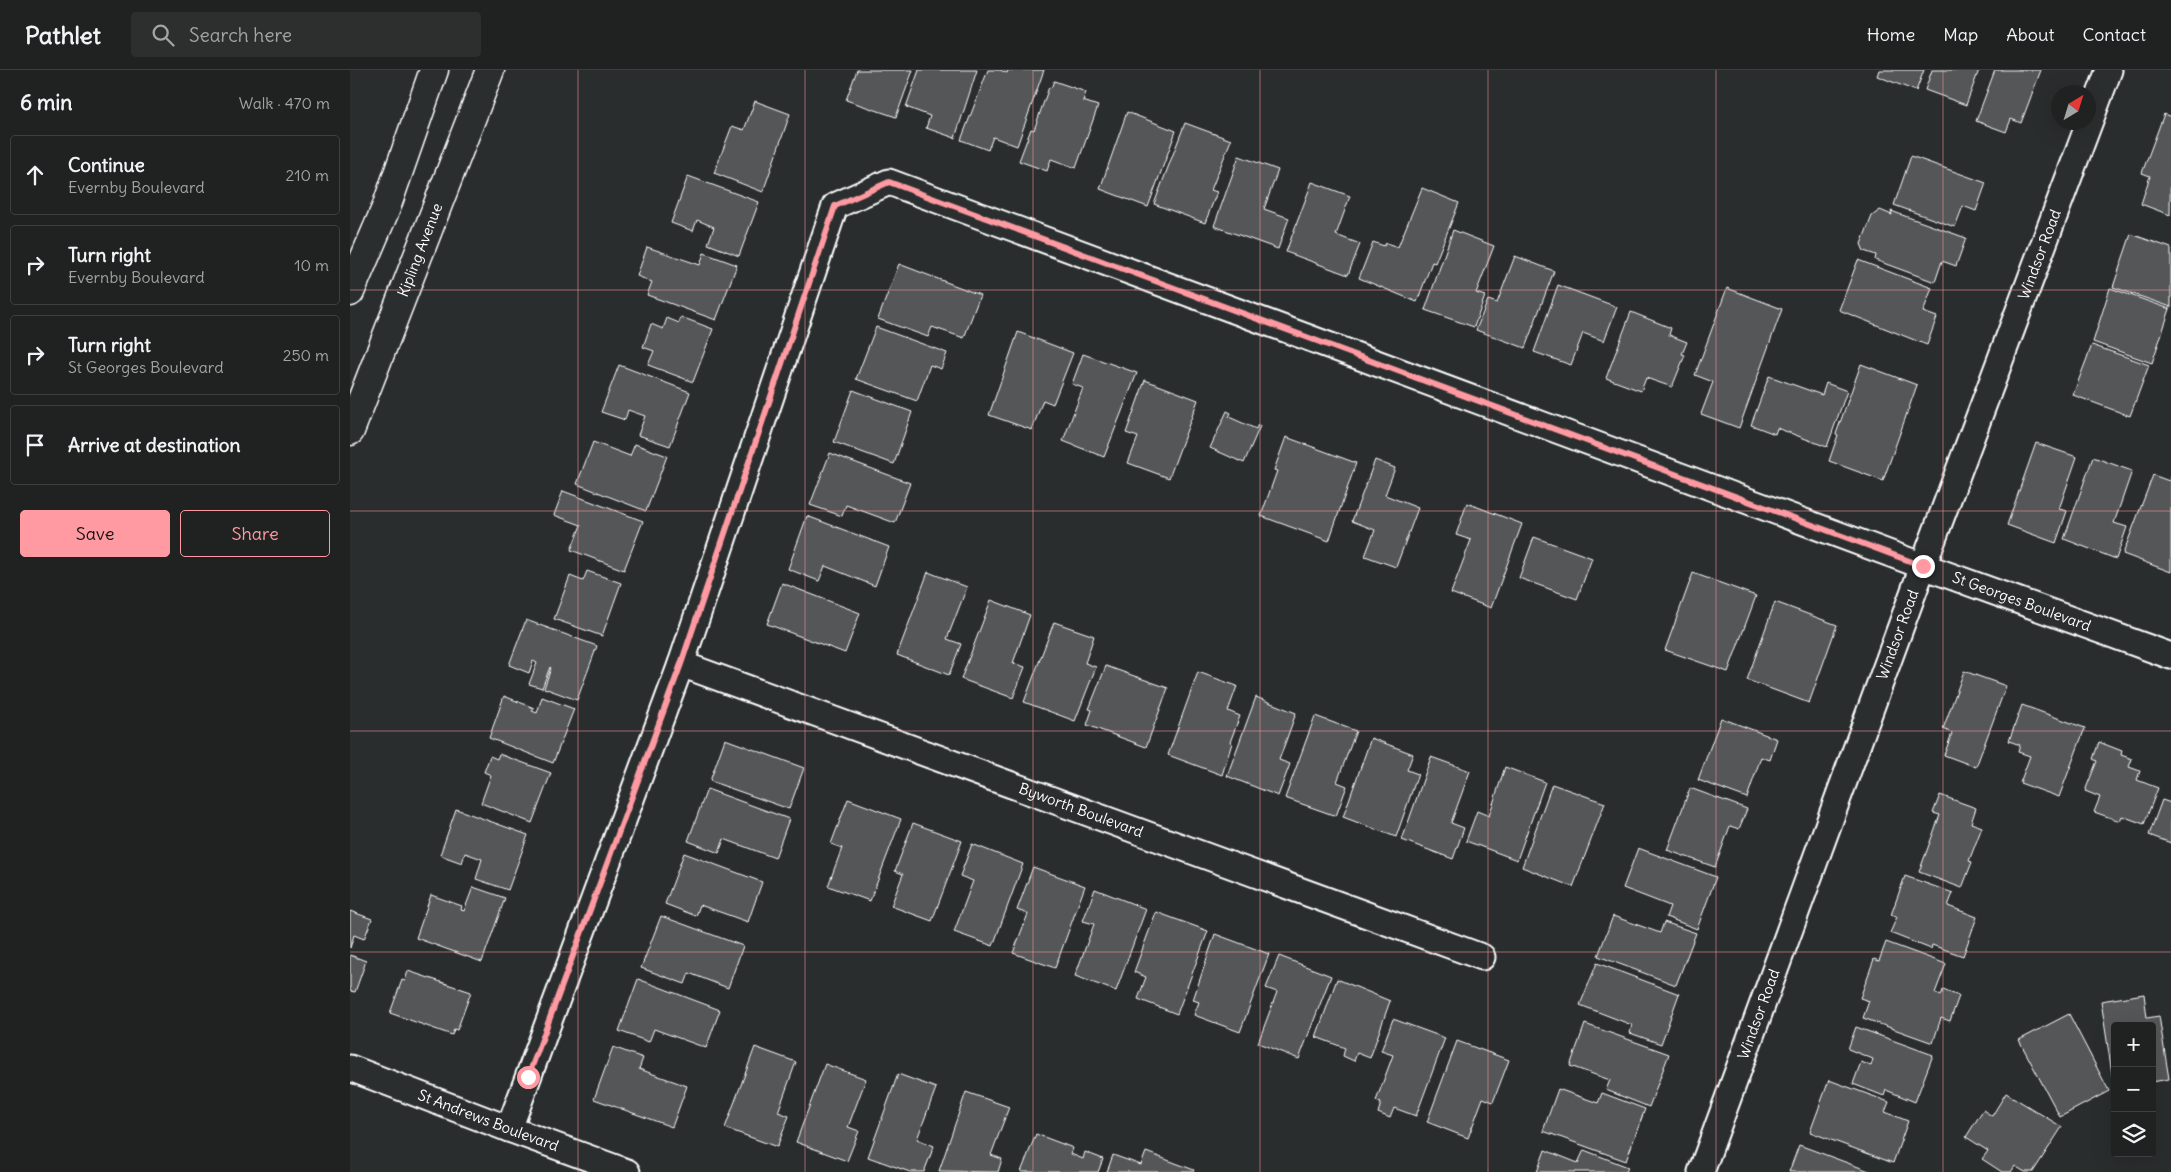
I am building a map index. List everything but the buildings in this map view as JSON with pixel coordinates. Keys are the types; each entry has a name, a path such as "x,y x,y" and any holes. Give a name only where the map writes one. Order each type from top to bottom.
{"main road":[{"path":"350,292 386,208 434,70"},
{"name":"Kipling Avenue","path":"350,431 451,175 490,70"}],"street":[{"name":"Windsor Road","path":"1701,1172 1923,566 2109,70"},
{"name":"St Georges Boulevard","path":"681,664 835,206 889,182 1923,566 2171,656"},
{"name":"Byworth Boulevard","path":"681,664 1482,957"},
{"path":"509,1129 681,664"},
{"name":"St Andrews Boulevard","path":"350,1068 627,1172"}],"route":[{"path":"528,1077 681,664 835,206 889,182 1923,566"}]}
